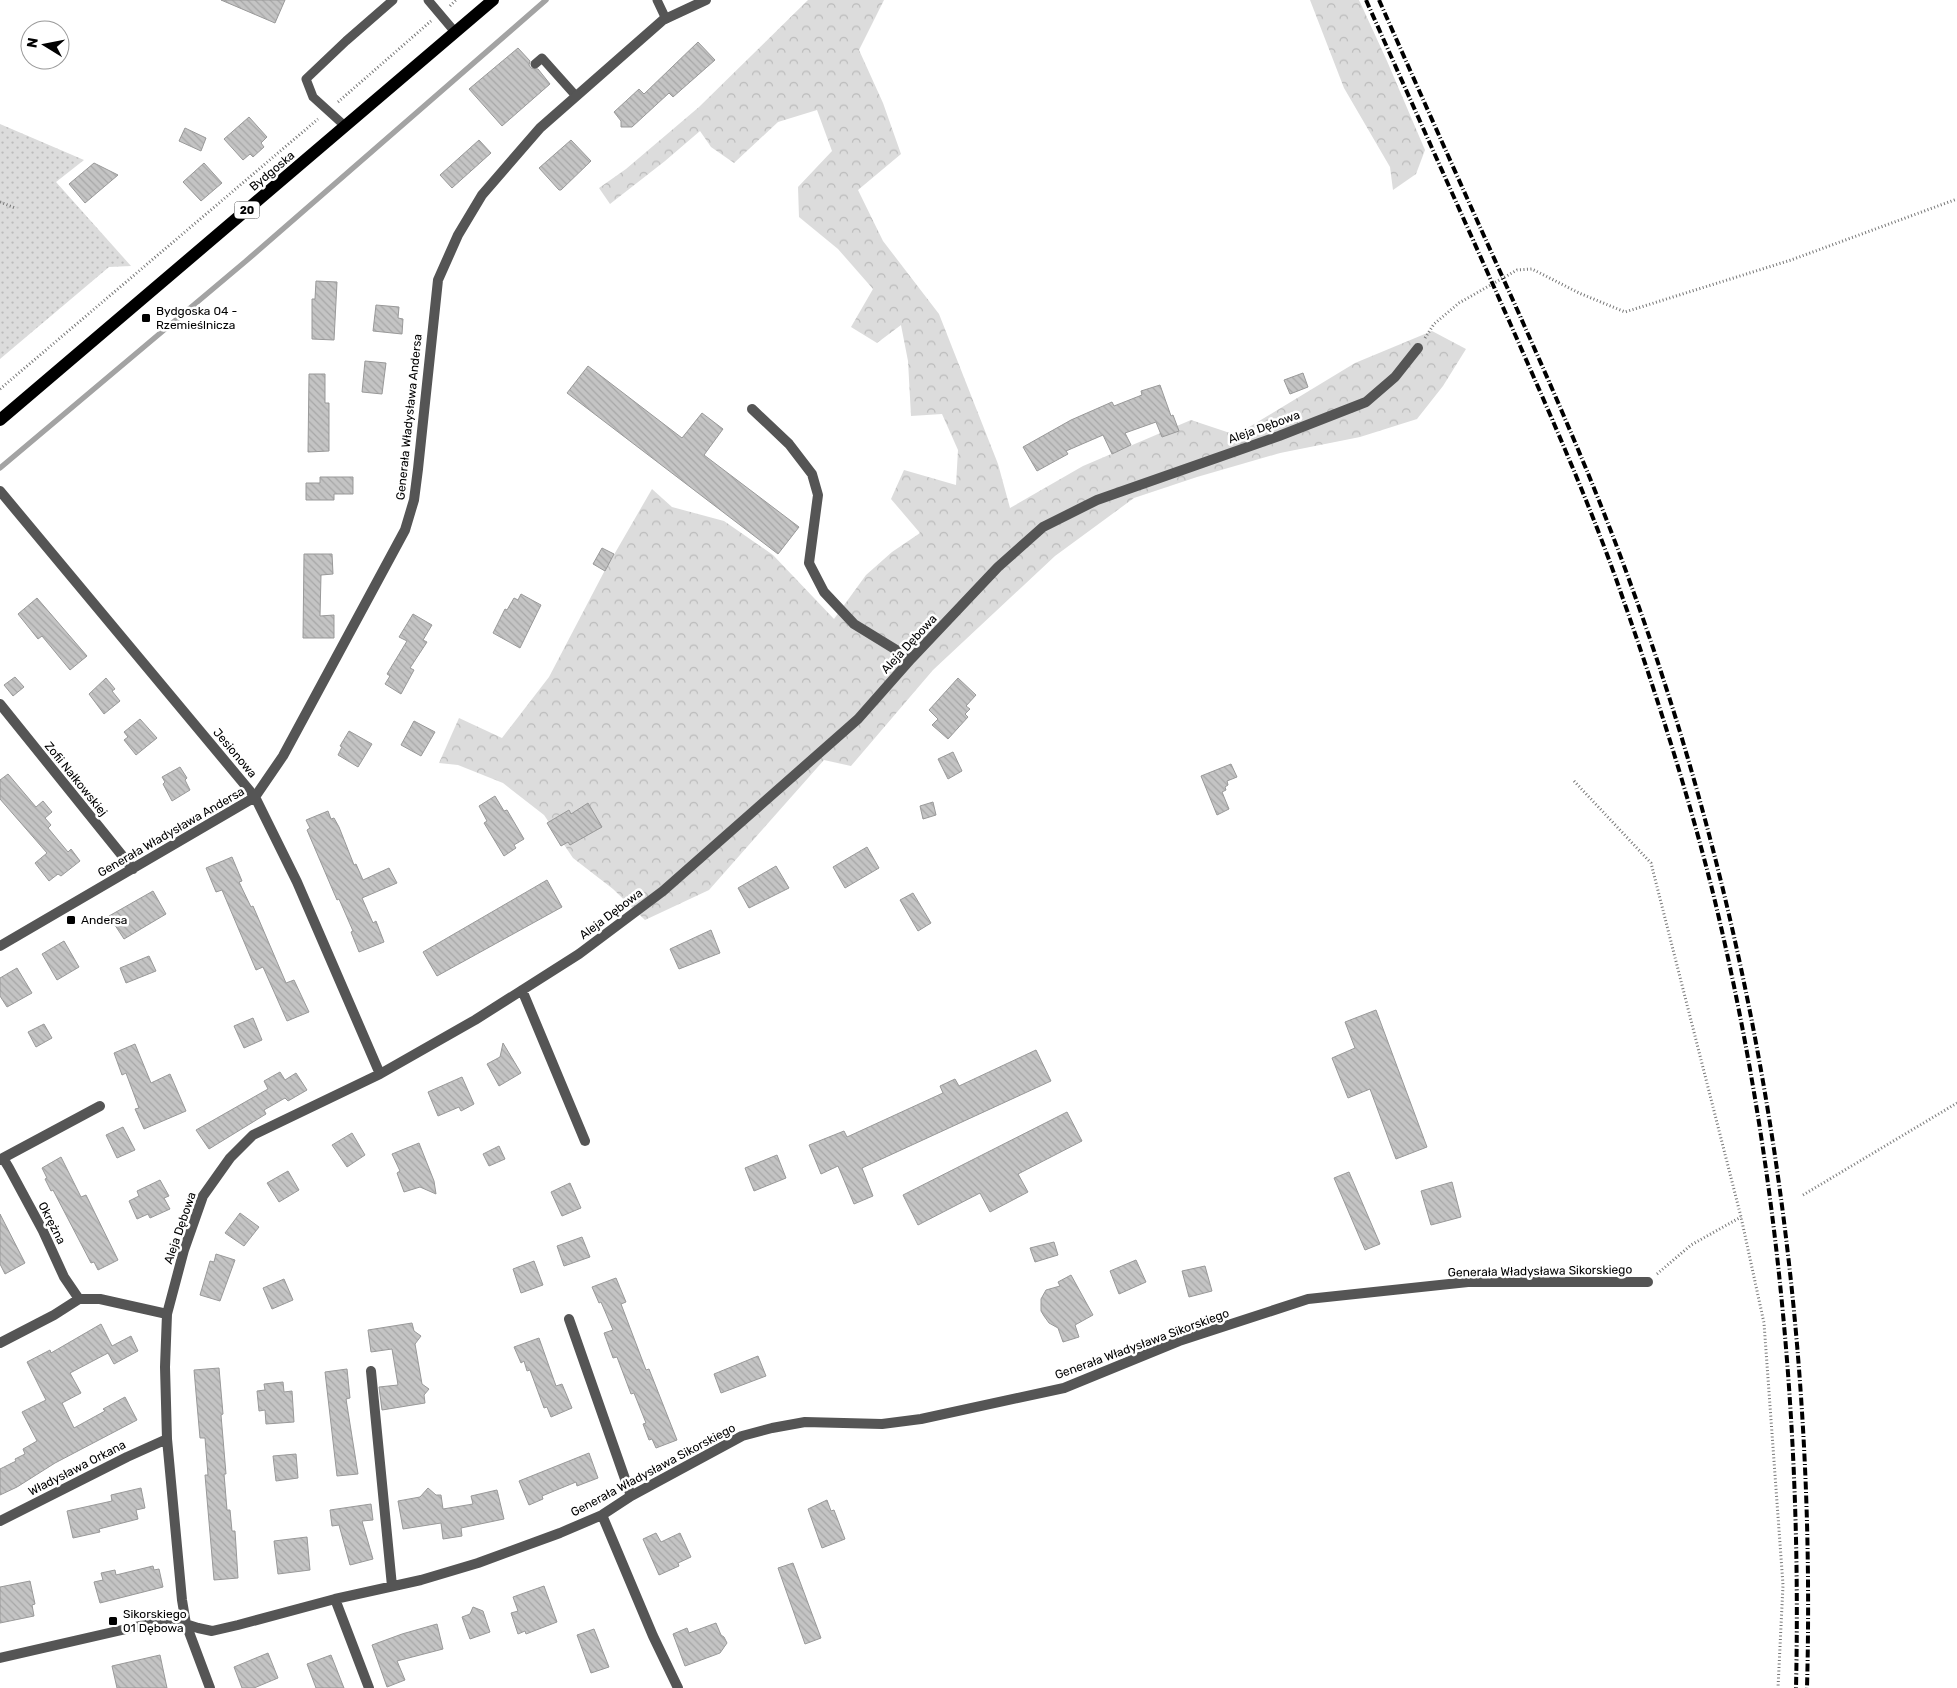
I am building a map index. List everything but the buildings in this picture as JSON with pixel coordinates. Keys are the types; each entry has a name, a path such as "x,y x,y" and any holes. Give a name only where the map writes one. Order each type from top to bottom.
{"main road":[{"name":"Bydgoska","path":"0,420 493,0"}],"street":[{"name":"Generała Władysława Andersa","path":"0,946 255,797 283,756 405,530 414,500 438,280 458,235 482,195 540,128 666,19 706,0"},
{"name":"Aleja Dębowa","path":"210,1688 186,1624 182,1600 167,1439 165,1367 167,1314 184,1250 203,1196 230,1158 253,1135 380,1074 475,1020 579,954 663,891 858,719 911,659 998,567 1043,527 1097,500 1280,436 1366,402 1395,377 1418,348"},
{"path":"752,409 789,444 812,474 818,495 809,563 824,592 854,624 911,659"},
{"name":"Jesionowa","path":"0,491 255,797 297,882 380,1074"},
{"name":"Zofii Nałkowskiej","path":"0,704 133,869"},
{"path":"522,990 585,1141"},
{"name":"Okrężna","path":"79,1299 64,1276 43,1231 2,1159 100,1106"},
{"name":"Generała Władysława Sikorskiego","path":"0,1658 170,1619 212,1631 238,1626 336,1599 421,1580 478,1563 560,1534 602,1515 632,1496 742,1436 805,1422 882,1424 921,1419 1064,1388 1179,1341 1308,1299 1468,1282 1648,1282"},
{"path":"0,1343 54,1315 79,1299 100,1299 167,1314"},
{"path":"569,1318 632,1496"},
{"path":"371,1371 392,1586"},
{"name":"Władysława Orkana","path":"0,1521 167,1439"},
{"path":"602,1515 653,1636 678,1688"},
{"path":"336,1599 369,1688"}],"lane":[{"path":"345,126 313,97 306,79 393,0"},
{"path":"428,0 455,32"},
{"path":"657,0 666,19"},
{"path":"535,64 542,58 576,96"}],"path":[{"path":"0,389 456,0"},
{"path":"1418,348 1434,324 1459,303 1517,270 1532,269 1579,293 1625,312 1791,260 1957,199"},
{"path":"0,202 15,208"},
{"path":"1574,780 1651,863 1741,1216 1764,1323 1783,1585 1778,1688"},
{"path":"1803,1195 1957,1102"},
{"path":"1648,1282 1691,1245 1741,1216"}],"green space":[{"path":"808,0 884,0 859,50 883,103 901,154 858,190 883,241 939,314 998,464 1010,508 1083,466 1191,420 1236,435 1355,363 1432,331 1466,349 1443,386 1417,419 1360,437 1280,453 1197,477 1134,498 1055,556 933,670 851,766 824,760 709,890 645,920 613,889 573,858 544,815 503,783 458,765 439,763 459,718 502,738 549,677 604,572 652,489 672,507 724,521 773,555 834,619 866,575 892,552 920,533 891,499 904,470 956,485 958,450 942,414 911,416 908,361 901,325 877,343 851,327 873,289 838,249 799,217 798,187 832,151 817,110 778,122 734,163 711,147 700,131 610,204 599,188 626,169 699,107"},
{"path":"1310,0 1359,0 1387,61 1425,150 1416,174 1393,190 1390,167 1344,88"},
{"path":"0,124 84,160 56,182 131,266 109,267 0,359"}],"waterway":[{"path":"0,468 246,261 546,0"}],"railway":[{"path":"1366,0 1539,390 1596,525 1658,703 1712,889 1734,987 1753,1086 1780,1286 1789,1386 1794,1487 1797,1587 1796,1688"},
{"path":"1379,0 1546,376 1604,514 1631,585 1676,718 1714,853 1746,990 1771,1128 1789,1267 1802,1407 1808,1548 1807,1688"}],"place":[{"name":"Bydgoska 04 - Rzemieślnicza","path":"146,318"},
{"name":"Andersa","path":"71,920"},
{"name":"Sikorskiego 01 Dębowa","path":"113,1621"}]}
